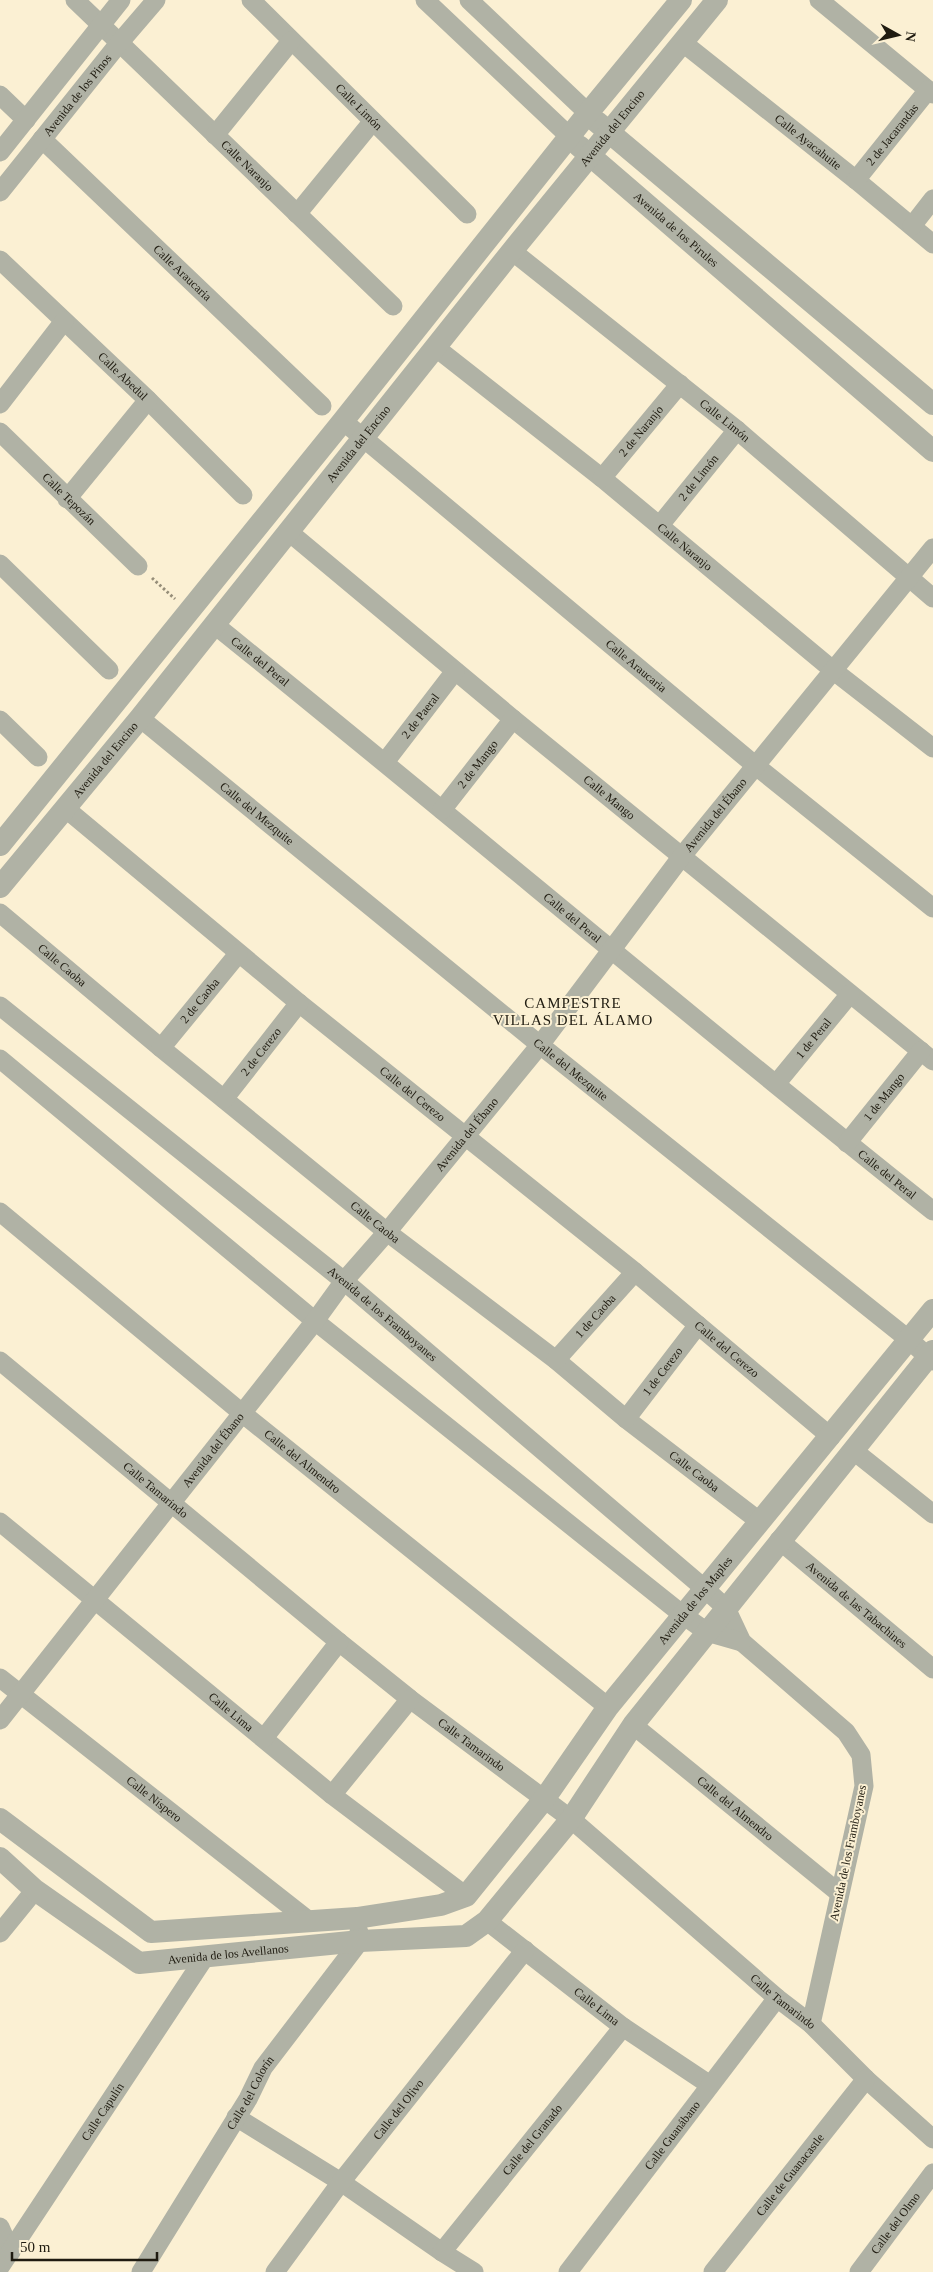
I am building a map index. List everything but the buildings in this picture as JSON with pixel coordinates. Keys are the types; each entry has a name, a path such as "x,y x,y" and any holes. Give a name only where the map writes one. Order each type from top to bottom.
{"street":[{"name":"Calle Naranjo","path":"75,0 393,306"},
{"name":"Avenida de los Pinos","path":"0,152 121,0"},
{"name":"Avenida de los Pinos","path":"0,192 156,0"},
{"name":"Calle Limón","path":"251,0 467,214"},
{"name":"Avenida de los Pirules","path":"425,0 589,156 933,451"},
{"path":"469,0 608,132 933,404"},
{"path":"0,844 343,421 569,136 681,0"},
{"name":"Avenida del Encino","path":"0,887 140,718 512,251 717,0"},
{"path":"819,0 931,92"},
{"path":"215,135 291,41"},
{"name":"Calle Ayacahuite","path":"682,42 856,180 933,244"},
{"name":"2 de Jacarandas","path":"856,180 931,92"},
{"path":"0,95 26,120"},
{"path":"297,214 373,121"},
{"name":"Calle Araucaria","path":"42,139 322,406"},
{"path":"912,226 933,199"},
{"name":"Calle Limón","path":"512,251 736,430 933,598"},
{"name":"Calle Abedul","path":"0,260 148,400 243,495"},
{"path":"0,404 64,321"},
{"name":"Calle Naranjo","path":"435,347 602,478 834,671 933,748"},
{"name":"2 de Naranjo","path":"602,478 680,384"},
{"path":"68,499 148,400"},
{"name":"Calle Araucaria","path":"343,421 756,766 933,908"},
{"name":"2 de Limón","path":"660,525 736,430"},
{"name":"Calle Tepozán","path":"0,432 138,566"},
{"name":"Calle Mango","path":"288,532 513,719 927,1056"},
{"name":"Avenida del Ébano","path":"0,1720 315,1321 344,1281 387,1232 540,1045 682,856 933,548"},
{"path":"0,564 109,670"},
{"name":"Calle del Peral","path":"215,625 385,762 610,950 933,1211"},
{"name":"2 de Paeral","path":"385,762 455,671"},
{"name":"Calle del Mezquite","path":"140,718 540,1045 931,1356"},
{"name":"2 de Mango","path":"442,810 513,719"},
{"path":"0,720 38,757"},
{"name":"Calle del Cerezo","path":"65,808 299,1004 635,1272 831,1437"},
{"name":"Calle Caoba","path":"0,913 161,1048 387,1232 556,1360 626,1418 759,1521"},
{"name":"2 de Caoba","path":"161,1048 238,954"},
{"name":"1 de Peral","path":"776,1084 850,994"},
{"name":"2 de Cerezo","path":"224,1099 299,1004"},
{"name":"Avenida de los Framboyanes","path":"0,1006 344,1281 705,1589 726,1608 742,1642 846,1732 861,1755 864,1786 811,2024"},
{"name":"1 de Mango","path":"847,1143 927,1056"},
{"name":"Avenida de los Framboyanes","path":"0,1059 315,1321 683,1615 707,1632 742,1642"},
{"name":"Calle del Almendro","path":"0,1212 242,1413 608,1708"},
{"name":"1 de Caoba","path":"556,1360 635,1272"},
{"name":"Avenida de los Maples","path":"466,1896 545,1798 608,1708 933,1310"},
{"name":"1 de Cerezo","path":"626,1418 698,1325"},
{"path":"487,1921 571,1819 633,1725 779,1540 931,1356"},
{"name":"Calle Tamarindo","path":"2,1365 410,1699 571,1819 776,1998 811,2024 866,2079 933,2139"},
{"path":"854,1451 933,1514"},
{"name":"Calle Lima","path":"0,1522 332,1795 466,1896"},
{"name":"Avenida de las Tabachines","path":"779,1540 933,1669"},
{"path":"264,1738 339,1642"},
{"name":"Calle Níspero","path":"0,1678 308,1920"},
{"path":"332,1795 410,1699"},
{"name":"Calle del Almendro","path":"633,1725 840,1893"},
{"name":"Avenida de los Avellanos","path":"0,1819 151,1932 358,1918 441,1905 466,1896"},
{"name":"Avenida de los Avellanos","path":"0,1858 35,1890 139,1963 360,1941 466,1936 487,1921"},
{"path":"0,1933 35,1890"},
{"path":"358,1918 360,1941"},
{"name":"Calle Lima","path":"487,1921 623,2027 710,2084"},
{"name":"Calle del Colorín","path":"141,2272 248,2099 263,2068 360,1941"},
{"name":"Calle del Olivo","path":"276,2272 341,2182 525,1950"},
{"name":"Calle Capulín","path":"6,2260 205,1957"},
{"name":"Calle Guanábano","path":"568,2272 776,1998"},
{"name":"Calle del Granado","path":"442,2252 623,2027"},
{"name":"Calle de Guanacastle","path":"713,2272 866,2079"},
{"path":"236,2118 341,2182 474,2272"},
{"name":"Calle del Olmo","path":"859,2272 933,2173"},
{"path":"0,2227 6,2260"}],"path":[{"path":"138,566 189,611"}],"district":[{"name":"CAMPESTRE VILLAS DEL ÁLAMO","path":"573,1012"}]}
